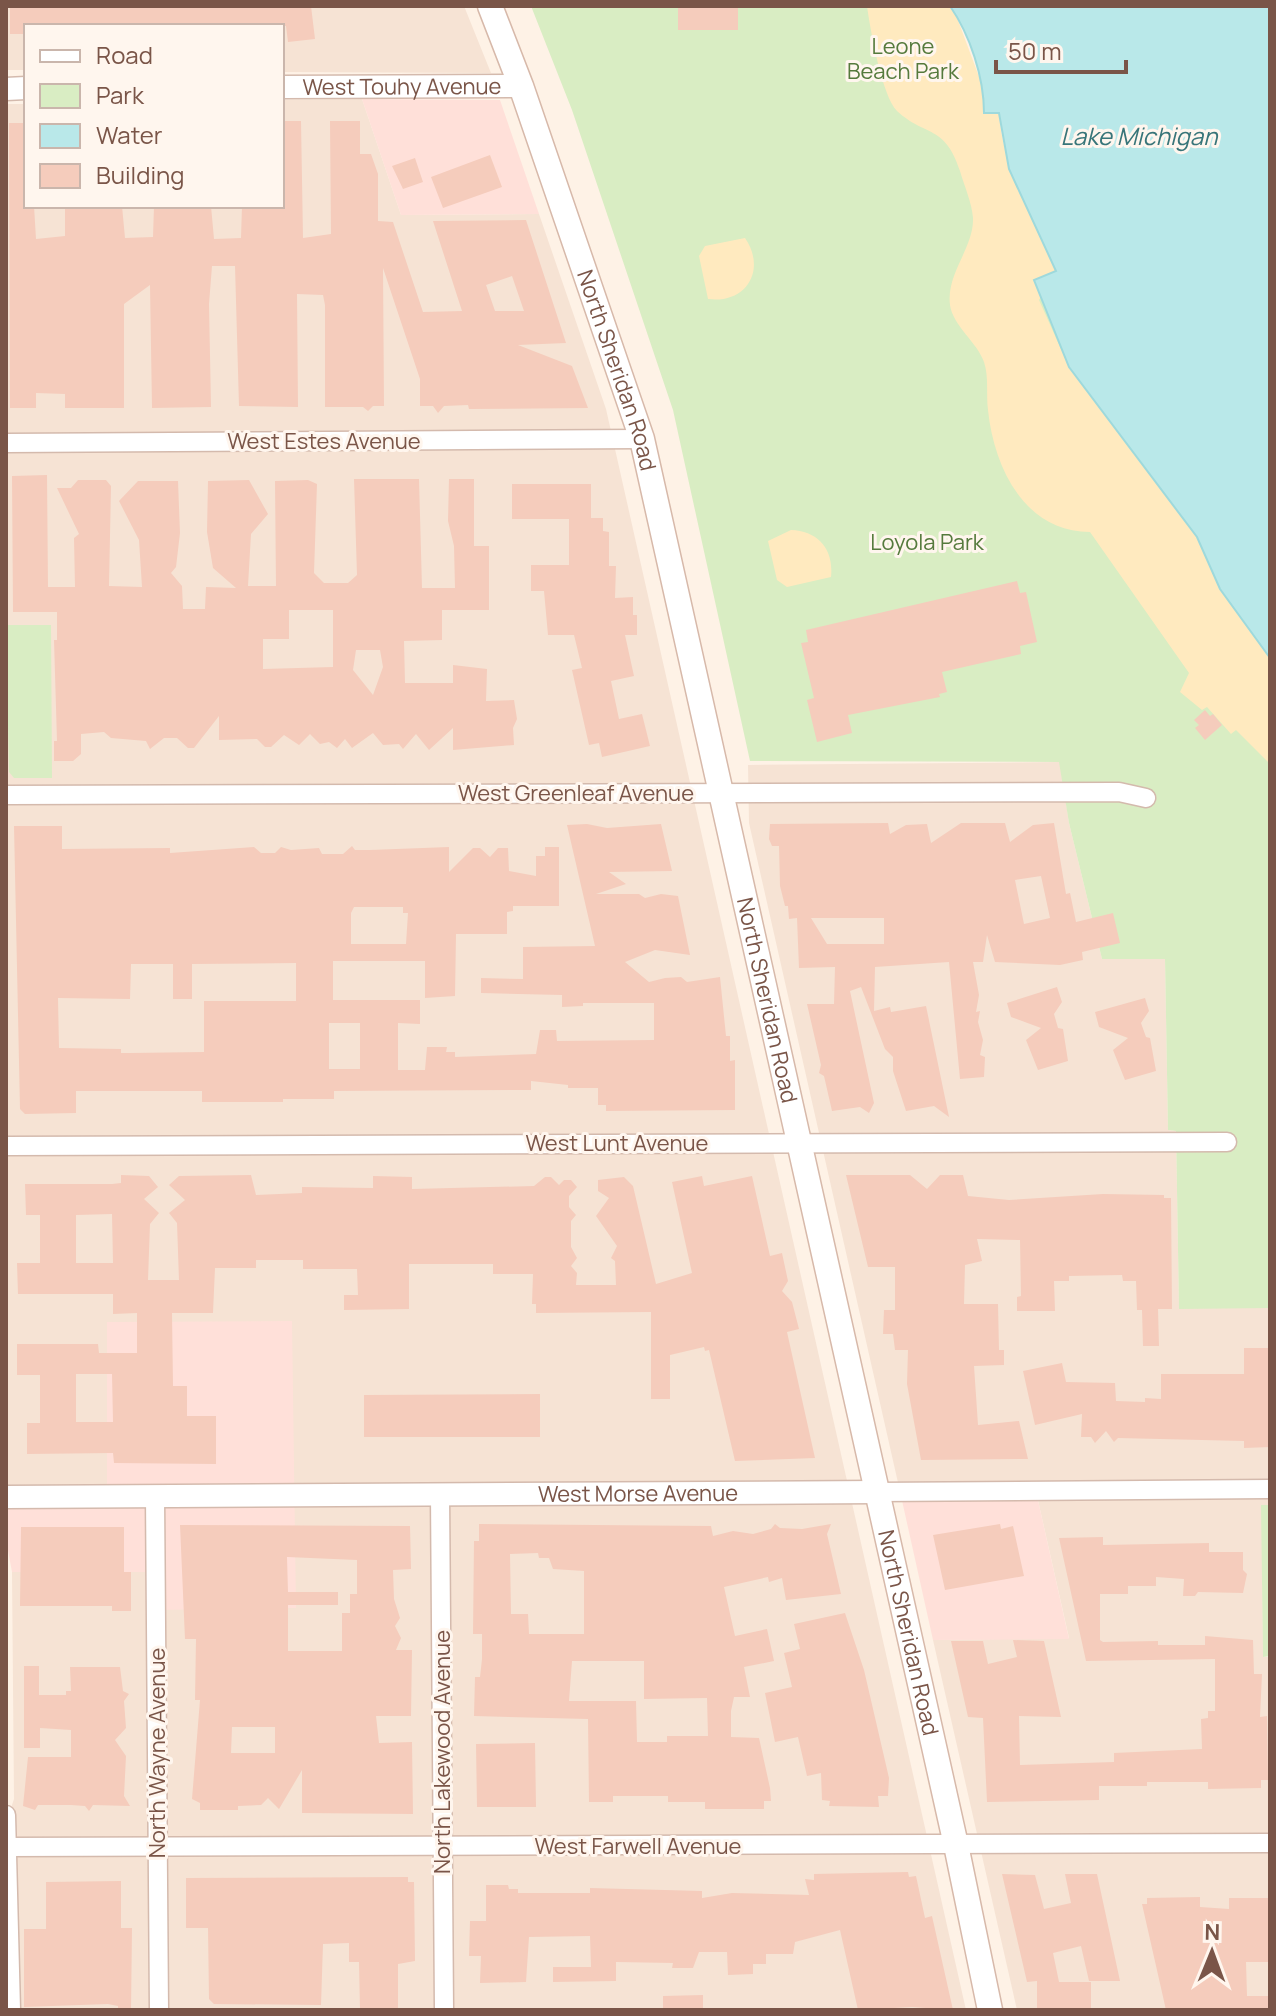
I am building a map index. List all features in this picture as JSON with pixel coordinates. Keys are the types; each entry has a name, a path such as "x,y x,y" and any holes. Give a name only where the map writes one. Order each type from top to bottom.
{"main road":[{"name":"North Sheridan Road","path":"490,6 521,86 642,439 718,792 956,1845 990,2010"}],"street":[{"name":"West Touhy Avenue","path":"284,87 521,86"},
{"name":"West Estes Avenue","path":"6,443 642,439"},
{"name":"West Greenleaf Avenue","path":"6,795 1119,792 1146,798"},
{"name":"West Lunt Avenue","path":"6,1146 1227,1142"},
{"name":"West Morse Avenue","path":"6,1497 1270,1489"},
{"name":"North Lakewood Avenue","path":"440,1494 444,2010"},
{"name":"North Wayne Avenue","path":"155,1496 159,2010"},
{"path":"6,1815 11,2010"},
{"name":"West Farwell Avenue","path":"6,1846 1270,1843"}],"shaded area":[{"path":"6,6 464,6 491,73 284,72 284,24 24,24 24,70 6,70"},
{"path":"362,99 401,215 539,214 606,409 966,2010 18,2010 11,1808 14,1799 12,1572 153,1572 295,1608 107,1496 8,1495 6,104 24,104 24,208 284,208 284,100"},
{"path":"362,99 500,100 539,214 401,215"},
{"path":"1060,762 1069,823 1102,959 1165,958 1168,1130 1176,1131 1179,1308 1270,1308 1270,1505 1262,1505 1263,1657 1270,1657 1270,2010 1017,2010 933,1640 1069,1638 1037,1496 901,1496 749,823 748,765"},
{"path":"292,1321 296,1608 154,1610 153,1572 12,1572 7,1545 8,1495 107,1496 107,1322"},
{"path":"901,1496 1037,1496 1069,1639 933,1640"}],"green space":[{"name":"Loyola Park","path":"531,6 949,6 1102,408 1148,469 1270,658 1270,1308 1179,1309 1176,1131 1168,1130 1165,959 1102,959 1069,823 1059,762 750,761 673,410 572,110"},
{"path":"6,625 51,625 52,778 14,778 9,772"},
{"path":"1261,1505 1270,1505 1270,1656 1263,1657"}],"sand":[{"path":"867,6 949,6 956,15 981,82 984,112 999,113 1006,155 1013,175 1056,271 1039,300 1069,367 1197,537 1220,589 1270,658 1270,764 1236,730 1231,734 1207,707 1202,710 1180,692 1189,673 1090,532 1067,529 1047,521 1017,493 1006,474 991,432 984,362 956,320 950,305 952,282 972,229 970,200 948,145 907,119 892,103 878,61"},
{"path":"745,238 754,262 749,282 733,296 708,299 699,256 705,246"},
{"path":"791,530 809,534 822,543 830,558 831,577 787,587 777,580 768,541"}],"water":[{"name":"Lake Michigan","path":"950,6 1270,6 1270,658 1220,589 1197,537 1069,367 1034,280 1056,271 1009,169 999,113 984,113 982,85 974,57 964,30"}],"building":[{"path":"10,6 311,6 315,39 288,42 284,24 24,24 24,34 10,34"},
{"path":"678,6 738,6 738,30 678,30"},
{"path":"284,121 301,121 303,238 331,234 330,121 360,121 360,154 371,154 378,174 378,221 393,222 423,312 462,311 433,221 526,220 566,343 518,345 572,366 588,408 469,409 468,405 444,406 438,413 433,406 420,406 420,379 383,268 384,406 373,406 368,411 363,407 325,407 323,295 297,294 298,407 239,406 235,266 212,266 209,304 211,407 152,408 150,285 124,304 124,408 65,408 65,394 36,393 36,408 10,408 9,123 24,123 24,208 34,208 36,239 65,236 65,208 122,208 125,238 153,237 154,208 211,208 214,239 241,238 242,208 284,208","holes":["512,276 524,311 495,311 486,285"]},
{"path":"490,155 502,187 443,208 431,177"},
{"path":"415,158 423,182 403,189 392,166"},
{"path":"47,475 48,587 75,587 74,538 79,534 57,488 71,488 78,480 106,480 111,486 109,586 142,587 139,540 119,501 138,481 178,481 180,533 176,567 171,573 182,586 183,609 205,609 206,587 236,588 213,568 207,532 208,481 249,480 268,514 251,534 248,586 276,586 275,481 308,480 317,484 314,573 324,583 348,583 357,575 354,479 419,479 422,588 455,588 454,546 448,521 449,479 474,479 474,546 489,546 489,610 442,610 442,640 404,641 405,683 453,683 453,665 487,669 486,701 514,700 517,719 513,728 514,745 453,750 453,728 429,750 416,734 403,749 399,744 383,745 373,733 352,748 345,739 337,748 329,742 320,744 310,734 299,745 284,735 271,747 265,747 257,739 219,740 219,716 194,748 188,748 177,738 164,738 150,749 146,741 111,738 104,732 81,734 81,754 73,761 54,761 54,741 57,741 54,640 57,640 57,612 13,612 12,476","holes":["289,610 333,610 333,667 263,669 263,639 289,639","356,650 380,650 383,667 373,695 353,670"]},
{"path":"512,484 591,484 591,518 603,518 603,531 609,532 609,566 616,566 615,598 633,597 633,615 637,615 637,635 625,635 634,676 611,681 619,719 642,714 650,746 602,757 599,743 589,745 572,670 582,668 574,635 548,635 544,591 531,591 531,565 569,565 569,519 512,519"},
{"path":"1017,581 1020,593 1026,592 1037,642 1020,646 1021,654 942,672 947,692 939,694 940,697 848,715 852,733 817,742 807,700 814,698 801,643 808,642 806,630"},
{"path":"1205,710 1222,725 1205,740 1195,728 1199,725 1194,720"},
{"path":"888,823 890,834 906,825 927,824 931,843 961,823 1005,823 1010,842 1033,825 1054,823 1066,894 1070,893 1076,922 1113,913 1120,943 1082,952 1083,960 1060,965 995,962 987,935 983,962 973,962 979,995 976,1012 980,1011 978,1022 983,1040 980,1055 985,1057 984,1077 960,1079 949,962 875,967 874,1011 890,1007 891,1012 926,1006 949,1117 934,1106 906,1111 893,1071 893,1057 885,1049 861,987 850,991 874,1103 869,1113 860,1107 832,1111 824,1076 819,1073 821,1065 807,1004 834,1004 835,967 799,968 797,918 789,919 788,906 785,906 780,886 779,846 772,846 769,839 770,824","holes":["1041,876 1050,918 1024,924 1015,880","811,918 884,918 884,944 827,944"]},
{"path":"587,824 607,828 661,824 672,871 609,872 626,884 596,894 639,894 645,898 661,894 678,896 690,955 655,950 625,962 649,982 665,978 681,977 687,982 720,977 726,1036 730,1036 730,1061 735,1060 735,1110 606,1111 606,1105 598,1105 598,1088 568,1088 568,1085 531,1081 531,1090 334,1091 334,1099 283,1099 283,1102 202,1102 202,1091 76,1091 76,1113 25,1114 20,1109 14,826 62,826 62,849 170,848 170,853 254,847 261,853 275,853 281,847 291,850 319,848 322,854 343,854 352,846 355,850 449,847 449,872 473,848 480,848 490,857 498,848 508,848 509,871 536,876 536,856 545,856 545,847 559,847 559,906 513,906 513,911 507,912 507,934 456,934 455,996 425,998 425,961 333,961 333,1000 420,1000 420,1024 398,1023 398,1070 425,1070 427,1047 447,1047 446,1052 455,1052 455,1057 536,1054 540,1030 556,1030 557,1041 654,1040 654,1003 583,1003 583,1006 562,1007 562,995 481,993 481,978 523,979 523,947 595,946 567,825","holes":["354,907 403,907 403,913 408,913 406,944 351,944 351,913","296,963 296,1001 204,1001 204,1052 121,1053 121,1049 59,1048 58,998 130,999 131,964 173,964 173,999 192,999 192,964","329,1023 360,1023 360,1069 329,1069"]},
{"path":"1057,987 1062,1002 1054,1014 1058,1028 1063,1029 1068,1061 1038,1070 1026,1040 1041,1028 1011,1017 1007,1003"},
{"path":"1145,998 1149,1011 1141,1023 1146,1037 1150,1038 1156,1071 1125,1080 1113,1050 1128,1038 1099,1027 1095,1012"},
{"path":"121,1175 149,1176 158,1187 144,1199 159,1213 150,1224 148,1280 179,1280 177,1223 169,1213 185,1200 169,1185 179,1176 251,1175 256,1195 302,1193 302,1187 373,1188 373,1176 412,1177 412,1189 534,1186 545,1177 551,1177 559,1185 564,1180 571,1180 577,1187 569,1196 569,1207 576,1215 571,1221 571,1247 577,1258 571,1266 577,1273 576,1285 616,1285 615,1261 611,1258 617,1246 596,1216 609,1198 598,1191 598,1180 624,1177 633,1186 656,1284 692,1273 672,1182 702,1176 704,1186 752,1176 770,1256 782,1253 788,1281 782,1291 792,1302 799,1329 787,1332 815,1458 735,1461 709,1350 705,1351 704,1347 670,1355 670,1399 651,1399 651,1312 536,1313 536,1304 532,1304 533,1274 493,1274 493,1264 409,1264 409,1309 344,1310 344,1295 358,1295 357,1269 303,1269 303,1260 256,1260 256,1268 215,1268 213,1313 172,1313 173,1386 187,1386 187,1416 216,1416 216,1464 114,1463 113,1453 27,1454 27,1423 40,1423 40,1375 17,1375 17,1344 98,1344 99,1353 137,1353 137,1313 113,1314 113,1294 18,1294 17,1263 40,1263 40,1215 26,1215 25,1184 121,1183","holes":["112,1214 113,1263 76,1263 76,1215","76,1374 112,1374 113,1422 76,1422"]},
{"path":"846,1175 910,1175 927,1189 940,1175 963,1175 968,1196 1009,1200 1103,1194 1164,1195 1164,1198 1171,1198 1172,1309 1158,1309 1159,1346 1143,1346 1142,1310 1137,1310 1136,1281 1123,1281 1122,1275 1069,1276 1069,1281 1054,1281 1055,1311 1017,1311 1017,1297 1021,1296 1020,1240 977,1239 982,1261 965,1265 964,1304 998,1304 999,1350 1004,1350 1004,1365 974,1366 978,1425 1019,1421 1028,1459 921,1460 907,1384 908,1350 895,1350 893,1334 883,1334 884,1310 895,1310 895,1267 868,1267"},
{"path":"1244,1348 1270,1348 1270,1447 1244,1448 1244,1441 1118,1438 1114,1442 1106,1431 1095,1443 1091,1437 1081,1437 1082,1414 1035,1425 1023,1371 1062,1363 1066,1382 1115,1383 1116,1401 1145,1402 1145,1398 1161,1399 1161,1374 1244,1374"},
{"path":"540,1394 540,1437 364,1437 364,1395"},
{"path":"479,1524 711,1526 713,1536 733,1531 753,1534 771,1529 775,1524 780,1528 802,1529 831,1524 827,1534 841,1594 786,1600 782,1578 769,1582 768,1577 724,1587 735,1636 767,1629 774,1661 744,1667 750,1697 734,1697 731,1711 731,1737 759,1738 771,1801 764,1801 764,1809 705,1809 705,1802 668,1802 668,1796 613,1796 613,1802 589,1802 588,1719 474,1716 475,1677 480,1677 482,1659 482,1634 473,1634 474,1541 479,1541","holes":["538,1553 539,1558 549,1558 553,1569 584,1571 584,1634 529,1634 528,1614 511,1614 510,1554","572,1661 644,1661 644,1699 707,1698 708,1736 667,1736 667,1742 637,1742 636,1701 569,1701"]},
{"path":"1000,1524 1001,1529 1013,1526 1024,1576 945,1590 933,1535"},
{"path":"180,1525 410,1526 411,1569 393,1570 394,1599 400,1618 395,1626 401,1638 396,1650 412,1650 411,1716 376,1716 379,1743 412,1742 413,1814 302,1813 302,1770 279,1809 268,1798 261,1805 238,1806 238,1810 200,1810 200,1803 192,1799 200,1700 195,1700 196,1639 185,1639","holes":["287,1557 357,1560 357,1594 350,1594 350,1613 342,1613 342,1651 288,1651 288,1605 338,1605 338,1592 288,1592","232,1727 275,1727 275,1753 231,1753"]},
{"path":"21,1527 124,1527 124,1572 131,1572 131,1611 112,1611 112,1606 20,1606"},
{"path":"1103,1537 1103,1545 1209,1543 1209,1552 1243,1552 1243,1570 1247,1574 1243,1593 1198,1592 1195,1596 1183,1596 1184,1579 1156,1577 1156,1586 1128,1586 1128,1594 1100,1594 1100,1640 1205,1645 1205,1636 1253,1640 1254,1674 1262,1674 1260,1717 1267,1716 1268,1780 1261,1780 1261,1788 1208,1789 1208,1782 1147,1782 1147,1786 1099,1786 1099,1800 987,1802 983,1718 968,1717 951,1641 983,1641 988,1664 1017,1657 1013,1640 1044,1641 1061,1717 1019,1716 1020,1765 1114,1762 1114,1753 1202,1749 1201,1719 1208,1718 1208,1711 1215,1711 1215,1659 1086,1661 1059,1538"},
{"path":"845,1613 864,1670 889,1778 888,1796 878,1796 879,1807 829,1806 830,1801 822,1800 821,1773 807,1776 798,1737 775,1742 765,1693 792,1687 784,1653 800,1649 794,1624"},
{"path":"24,1666 39,1666 39,1695 66,1695 66,1691 71,1691 70,1667 120,1667 123,1691 129,1694 124,1701 126,1728 115,1740 126,1756 124,1796 130,1806 93,1805 89,1811 85,1806 38,1805 35,1810 23,1806 28,1757 71,1757 71,1730 40,1728 40,1748 24,1748"},
{"path":"535,1743 536,1807 477,1807 476,1744"},
{"path":"908,1872 909,1877 916,1876 925,1918 932,1916 953,2010 912,2007 858,2010 840,1930 795,1942 793,1954 766,1954 766,1964 753,1964 753,1974 728,1975 727,1952 699,1952 693,1968 672,1968 673,1963 616,1962 616,1981 553,1982 553,1967 591,1967 590,1936 529,1937 526,1982 480,1983 481,1956 469,1956 470,1921 486,1921 486,1885 508,1885 509,1889 518,1889 518,1893 590,1893 590,1888 702,1891 702,1898 732,1893 809,1895 805,1879 814,1880 814,1874"},
{"path":"1002,1874 1035,1875 1044,1909 1071,1903 1065,1874 1097,1874 1120,1981 1089,1981 1081,1946 1053,1953 1059,1982 1091,1982 1091,2010 1037,2010 1037,1981 1027,1982"},
{"path":"408,1877 408,1882 414,1882 415,1961 398,1964 398,2010 360,2010 359,1962 349,1962 349,1943 323,1944 321,2005 214,2004 209,1999 208,1928 186,1928 186,1878"},
{"path":"121,1881 121,1928 132,1928 131,2010 118,2010 118,2006 108,2004 24,2007 24,1929 46,1929 46,1882"},
{"path":"1200,1897 1200,1907 1229,1909 1229,1898 1270,1898 1270,1962 1246,1962 1247,1996 1270,1996 1270,2010 1166,2010 1142,1904 1147,1904 1147,1898"},
{"path":"703,1995 703,2010 663,2010 663,1996"}],"park label":[{"name":"Leone Beach Park","path":"903,58"}]}
